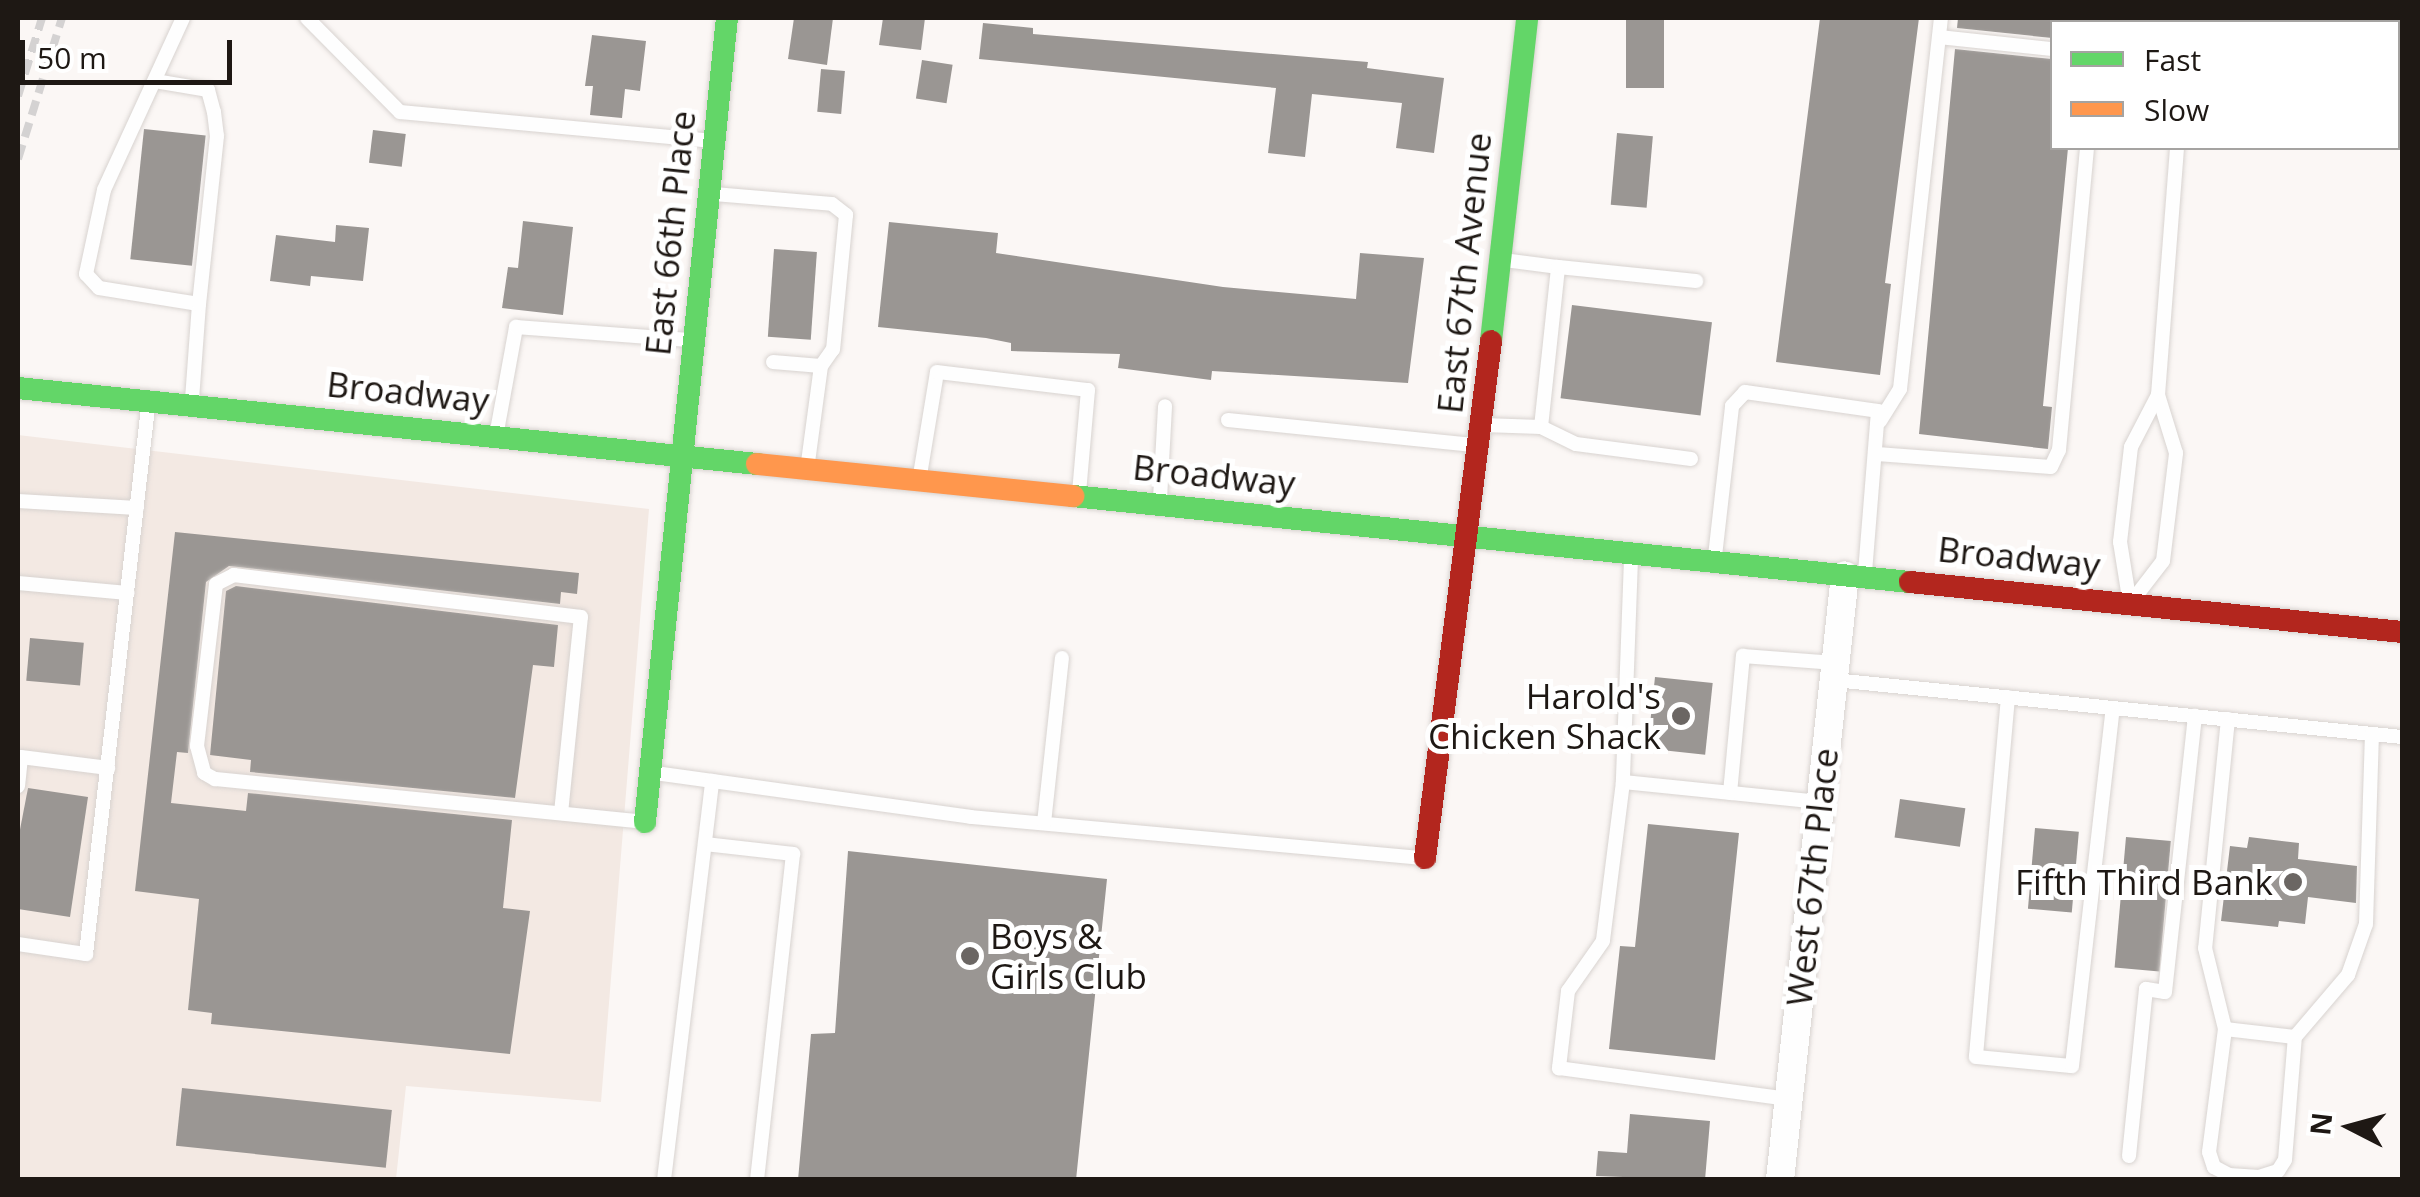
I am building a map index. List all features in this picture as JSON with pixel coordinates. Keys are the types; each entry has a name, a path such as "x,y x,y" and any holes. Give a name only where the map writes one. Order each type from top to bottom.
{"main road":[{"name":"East 66th Place","path":"645,822 727,18"},
{"name":"East 67th Avenue","path":"1425,858 1470,536 1528,18"},
{"name":"Broadway","path":"18,388 2402,632"}],"street":[{"name":"West 67th Place","path":"1780,1180 1835,672 1855,576"}],"lane":[{"path":"183,18 104,190 86,274 98,288 199,304"},
{"path":"308,18 400,112 715,141"},
{"path":"1855,576 1880,421 1900,389 1941,18"},
{"path":"1938,37 2050,48"},
{"path":"155,81 208,90 217,136 192,406"},
{"path":"1877,454 2051,467 2059,450 2087,150"},
{"path":"2130,604 2163,561 2176,453 2158,395 2178,150"},
{"path":"709,194 832,204 846,214 833,348 822,366 808,468"},
{"path":"1500,260 1696,281"},
{"path":"1541,427 1558,267"},
{"path":"496,437 516,327 694,340"},
{"path":"773,362 822,366"},
{"path":"920,480 936,372 1088,390 1079,496"},
{"path":"1715,561 1736,397 1745,392 1870,406 1880,421"},
{"path":"2130,604 2120,542 2131,447 2158,395"},
{"path":"18,944 86,954 149,401"},
{"path":"1159,505 1166,406"},
{"path":"1228,420 1481,435 1541,427 1576,444 1690,459"},
{"path":"18,502 137,508"},
{"path":"1631,553 1624,782 1602,941 1568,991 1560,1068 1789,1099"},
{"path":"561,814 581,617 234,575 216,584 198,746 204,773 561,814 645,822"},
{"path":"18,584 128,594"},
{"path":"1730,793 1743,656 2008,697 2402,737"},
{"path":"1044,823 1062,658"},
{"path":"2008,697 1976,1057 2072,1066 2113,708"},
{"path":"2128,1156 2146,989 2165,992 2195,716"},
{"path":"2228,719 2205,948 2225,1029 2209,1152 2214,1167 2229,1175 2259,1177 2278,1171 2284,1160 2295,1036 2348,974 2366,924 2372,734"},
{"path":"18,786 22,758 108,768"},
{"path":"650,773 1044,823 1425,858"},
{"path":"664,1180 712,781"},
{"path":"1624,782 1820,802"},
{"path":"705,844 793,854 756,1180"},
{"path":"2225,1029 2295,1036"}],"shaded area":[{"path":"18,435 649,509 601,1102 406,1086 396,1179 18,1180"}],"building":[{"path":"794,18 833,18 827,65 788,59"},
{"path":"883,18 925,18 921,50 879,45"},
{"path":"1626,18 1664,18 1664,88 1626,88"},
{"path":"1820,18 1919,18 1885,283 1891,284 1880,375 1776,362"},
{"path":"1958,18 2052,18 2050,38 1957,28"},
{"path":"983,23 1033,28 1033,34 1368,62 1367,68 1444,78 1434,153 1396,148 1402,103 1312,94 1305,157 1268,153 1276,88 979,59"},
{"path":"592,35 646,41 640,91 625,89 622,118 590,115 593,86 585,86"},
{"path":"1955,49 2050,59 2050,150 2068,150 2043,406 2052,407 2048,449 1919,434"},
{"path":"922,60 953,65 947,103 916,99"},
{"path":"821,69 845,71 841,114 817,112"},
{"path":"144,129 206,135 192,266 130,259"},
{"path":"373,130 406,134 402,167 369,163"},
{"path":"1617,133 1653,136 1647,208 1611,205"},
{"path":"523,221 573,227 563,315 502,308 508,267 518,268"},
{"path":"889,222 998,233 996,253 1223,287 1356,299 1360,253 1424,258 1408,383 1212,371 1211,380 1118,368 1120,354 1011,351 1011,343 986,338 878,327"},
{"path":"336,225 369,228 363,281 311,276 310,286 270,281 276,235 335,242"},
{"path":"774,249 817,252 811,340 768,337"},
{"path":"1572,305 1712,322 1700,415 1561,398"},
{"path":"175,532 579,573 577,594 561,592 560,604 229,566 206,582 188,753 177,752 171,803 246,811 248,793 512,820 503,908 530,911 510,1054 211,1024 212,1013 188,1010 199,899 135,891"},
{"path":"236,586 558,625 554,667 533,665 515,798 250,772 251,760 210,755 226,591"},
{"path":"30,638 84,643 80,686 26,681"},
{"name":"Harold's Chicken Shack","path":"1655,677 1713,683 1705,755 1647,749"},
{"path":"28,788 88,797 70,917 18,909 18,840"},
{"path":"1900,799 1965,808 1960,847 1895,838"},
{"path":"1648,824 1739,833 1715,1060 1609,1049 1620,946 1635,947"},
{"path":"2035,828 2079,832 2072,913 2028,909"},
{"path":"2126,837 2171,841 2159,971 2115,968"},
{"name":"Fifth Third Bank","path":"2249,837 2299,843 2298,859 2357,866 2356,903 2308,897 2305,924 2279,921 2278,927 2221,921 2230,846 2247,848"},
{"name":"Boys & Girls Club","path":"848,851 1107,879 1076,1180 798,1180 811,1034 835,1033"},
{"path":"182,1088 392,1110 386,1168 176,1146"},
{"path":"1630,1114 1710,1121 1705,1180 1596,1176 1598,1151 1627,1153"}],"railway":[{"path":"18,96 42,18"},
{"path":"18,159 62,18"}],"traffic: fast":[{"path":"645,822 727,18"},
{"path":"1491,341 1527,18"},
{"path":"18,388 757,464"},
{"path":"1073,496 1910,582"}],"traffic: slow":[{"path":"757,464 1073,496"}],"traffic: jam":[{"path":"1425,858 1491,341"},
{"path":"1910,582 2402,632"}],"place":[{"name":"Harold's Chicken Shack","path":"1681,716"},
{"name":"Fifth Third Bank","path":"2293,882"},
{"name":"Boys & Girls Club","path":"970,956"}]}
